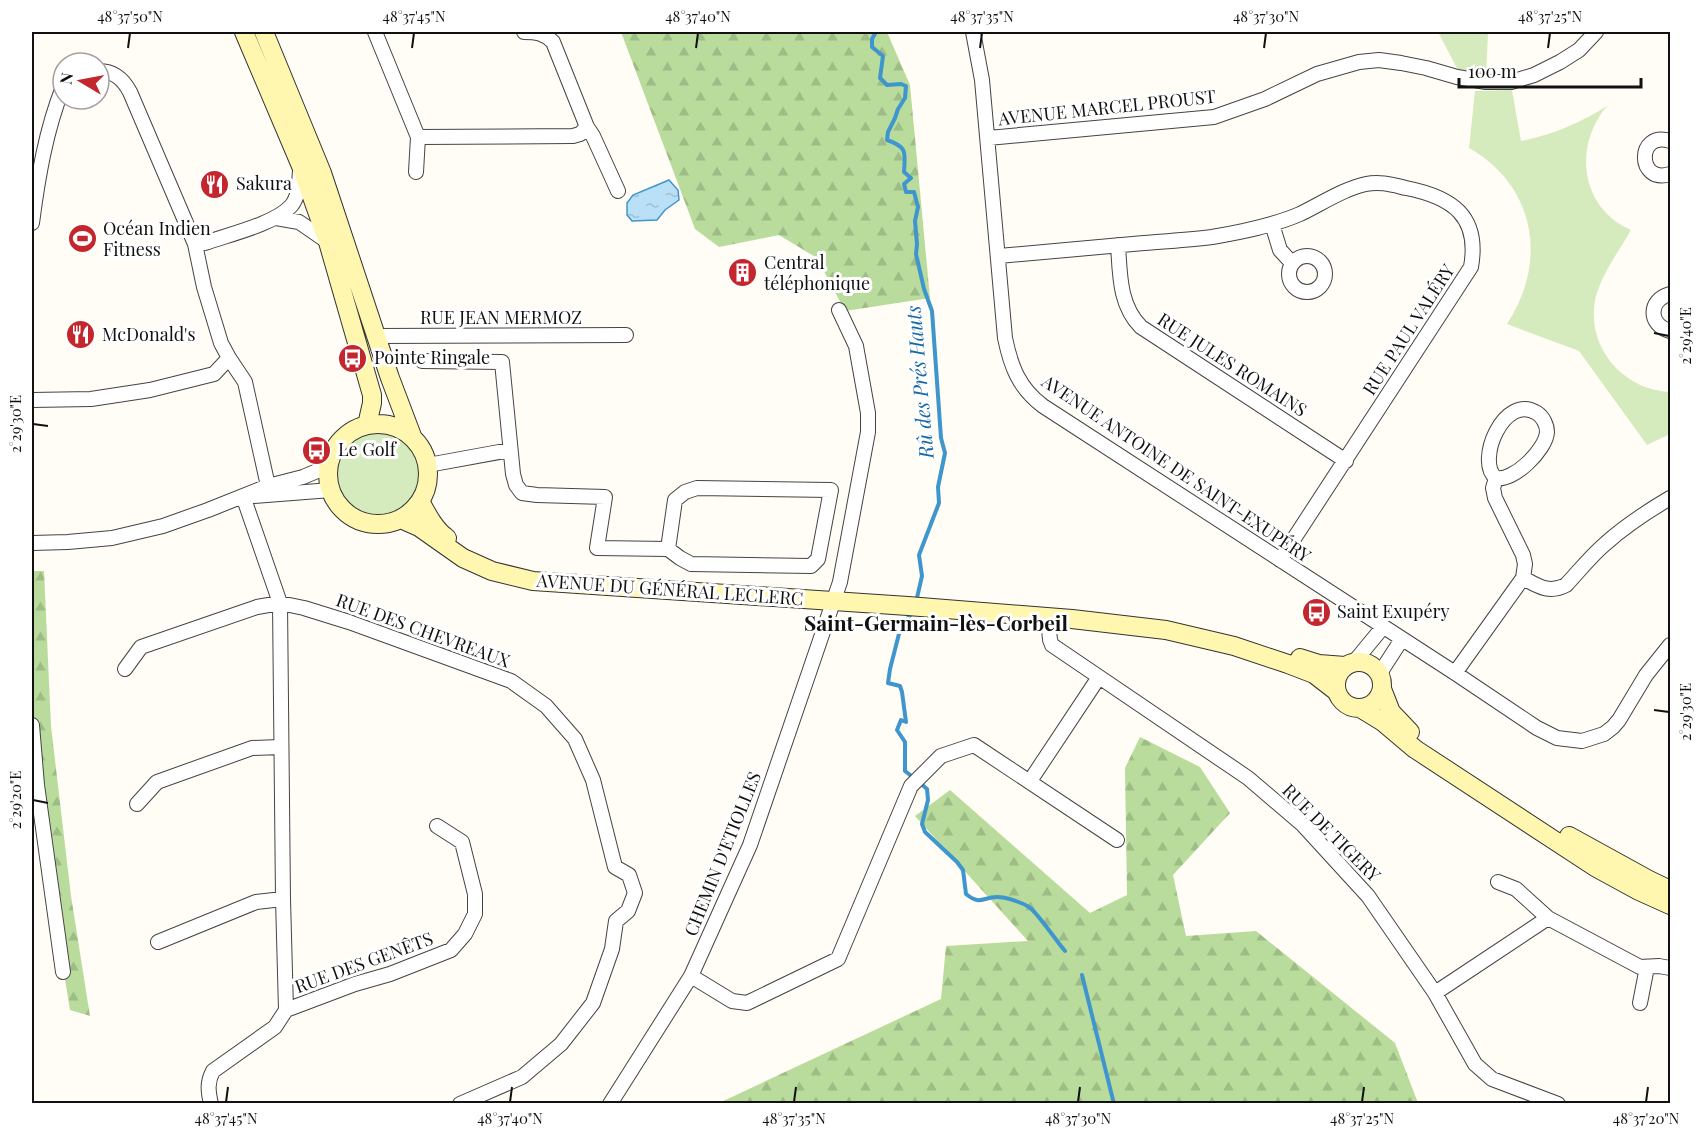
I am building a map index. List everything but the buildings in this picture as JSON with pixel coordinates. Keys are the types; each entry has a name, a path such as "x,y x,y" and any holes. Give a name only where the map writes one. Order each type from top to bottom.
{"main road":[{"path":"244,32 301,166 328,242 372,395 367,425"},
{"path":"264,32 322,173 412,436 420,446 428,465 428,480 420,501 401,519 381,524 365,522 351,516 339,505 328,478 329,466 336,447 350,433 367,425 389,425 412,436"},
{"name":"AVENUE DU GÉNÉRAL LECLERC","path":"420,501 443,535 466,550 494,564 534,574 836,597"},
{"name":"AVENUE DU GÉNÉRAL LECLERC","path":"401,519 419,526 463,558 492,571 533,581 1073,611 1172,621 1239,637 1319,664 1369,663 1381,681 1390,712 1422,742 1578,842 1670,894"},
{"name":"AVENUE DU GÉNÉRAL LECLERC","path":"915,602 1166,630 1234,646 1314,674 1336,691 1345,704 1360,708 1383,722 1415,749 1595,867 1639,891 1670,894"},
{"path":"1336,691 1337,677 1350,663"},
{"path":"1360,708 1372,705 1377,700 1381,681"}],"street":[{"path":"375,32 418,137 416,172"},
{"path":"524,32 543,33 553,42 587,127 618,191"},
{"name":"AVENUE ANTOINE DE SAINT-EXUPÉRY","path":"973,32 982,80 1005,338 1016,375 1029,396 1545,733 1557,738 1582,741 1604,734 1619,720 1646,675 1671,645"},
{"name":"AVENUE MARCEL PROUST","path":"988,138 1214,117 1265,99 1317,74 1359,62 1379,60 1486,82 1511,82 1534,75 1560,62 1579,50 1596,32"},
{"path":"111,73 119,76 130,92 195,244 204,287 221,343 245,382 268,486"},
{"path":"32,223 37,186 55,111"},
{"path":"418,137 573,136 580,134 587,127"},
{"path":"1670,137 1653,141 1646,149 1645,159 1652,172 1662,176 1671,174"},
{"path":"195,244 205,243 276,218 291,206 299,188 301,166"},
{"name":"RUE PAUL VALÉRY","path":"999,256 1211,237 1272,224 1367,183 1382,183 1427,192 1454,206 1470,228 1473,241 1471,267 1280,560"},
{"path":"276,218 299,222 328,242"},
{"path":"1272,224 1280,250 1292,263"},
{"name":"RUE JULES ROMAINS","path":"1118,245 1124,298 1130,313 1141,327 1346,461"},
{"path":"1671,294 1660,298 1653,314 1659,326 1671,331"},
{"name":"CHEMIN D'ETIOLLES","path":"610,1104 691,976 750,845 836,597 868,432 868,413 856,346 839,310"},
{"name":"RUE JEAN MERMOZ","path":"376,336 626,335"},
{"path":"32,400 91,399 150,390 214,374 229,358"},
{"path":"422,361 502,362 510,450 516,485 522,493 605,497 597,548 668,549 691,564 811,566 818,559 831,490 697,488 685,492 675,500 668,549"},
{"path":"1522,409 1534,411 1545,421 1546,440 1524,466 1505,478 1496,478 1490,473 1488,464 1499,426 1515,411 1522,409"},
{"path":"428,465 510,450"},
{"path":"32,543 112,538 163,526 268,486 303,477 329,466"},
{"path":"1455,673 1523,578 1525,560 1495,498 1493,488 1496,478"},
{"path":"243,496 331,490"},
{"path":"211,1104 208,1092 209,1079 213,1071 274,1027 286,1010 280,747 280,603 243,496"},
{"path":"1523,578 1548,590 1555,590 1566,585 1616,535 1638,518 1671,498"},
{"path":"125,669 141,647 257,607 280,603"},
{"name":"RUE DES CHEVREAUX","path":"280,603 349,622 511,681 546,706 575,739 593,780 615,867 629,875 635,893 628,911 616,921 612,950 593,1003 561,1044 522,1077 460,1104"},
{"name":"RUE DE TIGERY","path":"1055,617 1049,633 1052,645 1248,777 1303,825 1368,896 1435,993 1474,1064 1492,1079 1558,1104"},
{"path":"1350,663 1383,627"},
{"path":"1381,681 1401,639"},
{"path":"1030,781 1099,677"},
{"path":"32,725 37,785 63,972"},
{"path":"691,976 732,1001 747,1003 838,959 911,786 941,756 975,745 1117,840"},
{"path":"137,804 157,782 252,748 280,747"},
{"name":"RUE DES GENÊTS","path":"286,1010 451,950 465,934 475,914 475,894 462,842 436,826"},
{"path":"1498,882 1516,889 1548,918 1640,967 1671,968"},
{"path":"158,942 256,902 283,899"},
{"path":"1435,993 1548,918"},
{"path":"1640,1003 1647,967"}],"green space":[{"path":"621,32 887,32 910,85 930,298 845,311 817,258 779,235 719,247 695,229"},
{"path":"1438,32 1488,32 1486,76 1459,72"},
{"path":"1512,90 1521,141 1566,128 1607,106 1596,122 1589,139 1586,157 1587,175 1592,192 1601,207 1614,220 1631,230 1599,287 1594,314 1596,331 1601,347 1610,362 1622,374 1636,383 1670,392 1670,434 1647,445 1579,351 1507,324 1520,300 1528,276 1531,251 1528,227 1521,204 1509,183 1492,164 1469,148 1475,91"},
{"path":"371,431 387,431 403,438 414,449 421,465 418,489 409,503 387,515 371,515 355,508 344,497 337,481 337,465 344,449 355,438"},
{"path":"32,571 44,571 51,726 71,896 90,1016 70,1010 42,838 32,686"},
{"path":"1140,737 1200,767 1230,813 1173,875 1186,936 1256,931 1395,1043 1418,1103 719,1103 941,999 946,946 1028,941 915,816 950,790 1090,913 1127,895 1125,768"}],"water":[{"path":"669,180 678,190 679,200 665,210 657,220 632,221 627,215 627,203 633,195"}],"waterway":[{"name":"Rû des Prés Hauts","path":"876,32 872,39 872,47 883,56 880,78 887,85 906,86 905,98 888,132 887,140 899,145 904,151 904,172 911,178 904,184 906,192 914,192 918,207 915,221 916,254 932,311 941,438 945,453 938,487 939,503 919,555 922,576 916,602"},
{"name":"Rû des Prés Hauts","path":"913,612 901,626 888,683 900,686 902,692 906,722 901,720 897,730 905,742 905,771 914,778"},
{"name":"Rû des Prés Hauts","path":"920,783 927,789 928,800 922,824 925,832 963,870 966,894 975,900 992,897 1005,898 1029,907 1065,951"},
{"name":"Rû des Prés Hauts","path":"1082,975 1114,1104"}],"place":[{"name":"Sakura","path":"215,184"},
{"name":"Océan Indien Fitness","path":"82,239"},
{"name":"Central téléphonique","path":"743,273"},
{"name":"McDonald's","path":"81,335"},
{"name":"Pointe Ringale","path":"353,358"},
{"name":"Le Golf","path":"317,450"},
{"name":"Saint Exupéry","path":"1316,612"}],"district":[{"name":"Saint-Germain-lès-Corbeil","path":"936,624"}]}
